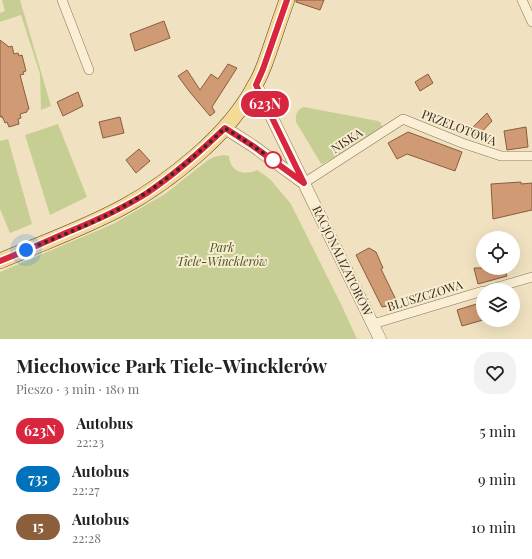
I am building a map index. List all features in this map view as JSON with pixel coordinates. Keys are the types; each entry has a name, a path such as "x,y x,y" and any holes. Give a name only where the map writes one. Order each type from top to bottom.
{"main road":[{"path":"0,261 91,223 125,206 147,193 203,150 225,128 240,110 256,85 287,0"}],"street":[{"path":"62,0 89,70"},
{"path":"522,0 532,22"},
{"name":"RACJONALIZATORÓW","path":"256,85 380,339"},
{"name":"NISKA","path":"304,183 403,119"},
{"name":"PRZELOTOWA","path":"403,119 462,143 501,156 532,156"},
{"name":"RACJONALIZATORÓW","path":"225,128 253,146 304,183"},
{"path":"512,283 532,277"},
{"name":"BLUSZCZOWA","path":"373,324 476,294"}],"green space":[{"path":"2,0 20,0 51,106 41,110 40,74 21,15 0,22 0,13 5,11"},
{"path":"304,107 378,121 381,123 382,127 322,164 296,122 297,113"},
{"path":"58,124 87,197 50,215 25,135"},
{"path":"8,139 32,224 10,233 0,209 0,141"},
{"name":"Park Tiele-Wincklerów","path":"223,155 229,156 232,166 238,171 247,173 257,170 270,179 291,204 357,339 0,339 0,272 113,224 165,194 208,160"}],"building":[{"path":"296,0 324,0 320,10 296,2"},
{"path":"164,21 170,38 135,51 130,34"},
{"path":"0,40 9,47 12,46 14,54 18,53 19,56 22,55 26,71 23,72 24,74 20,75 29,109 27,112 20,114 21,118 18,119 19,124 9,127 7,122 5,123 2,116 0,117"},
{"path":"228,64 237,68 212,107 215,112 210,116 178,76 187,70 200,90 211,74 218,79"},
{"path":"428,74 433,83 420,91 415,82"},
{"path":"78,92 83,106 63,116 57,102"},
{"path":"487,113 492,121 477,137 469,134 472,128"},
{"path":"120,117 124,133 103,138 99,122"},
{"path":"526,127 528,147 507,150 504,131"},
{"path":"408,132 462,152 455,171 407,154 397,159 388,143"},
{"path":"139,149 150,161 136,173 126,160"},
{"path":"521,182 521,184 532,183 532,210 493,219 491,184"},
{"path":"369,248 376,252 383,268 381,269 398,304 382,307 356,255"},
{"path":"474,268 476,268 476,275 507,276 482,283 478,283"},
{"path":"476,304 476,322 462,326 457,310"}],"bus line":[{"name":"623N","path":"0,261 91,223 147,193 203,150 225,128 253,146 304,183 256,85 287,0"}],"route":[{"path":"26,250 91,223 147,193 203,150 225,128 253,146 279,164 273,160"}]}
